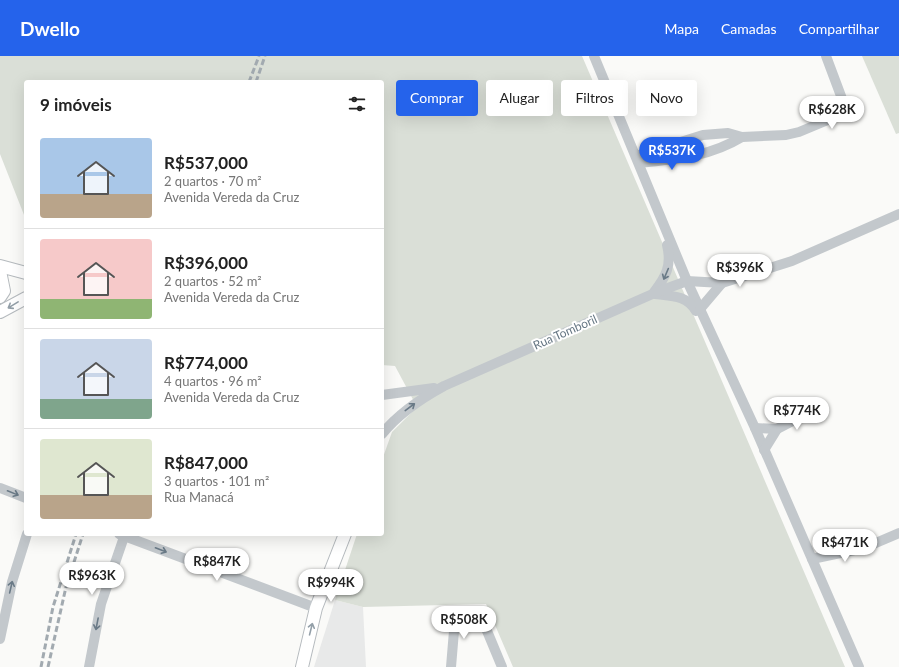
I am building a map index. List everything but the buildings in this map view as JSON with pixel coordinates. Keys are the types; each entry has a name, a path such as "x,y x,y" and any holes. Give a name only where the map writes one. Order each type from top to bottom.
{"main road":[{"path":"0,266 24,273"},
{"path":"0,271 4,291 0,297"},
{"path":"0,312 24,299"},
{"path":"302,667 316,608 344,536"}],"street":[{"path":"637,159 703,135 728,133 742,137 799,132 840,113 844,104 843,98 826,56"},
{"path":"597,59 662,223 755,428 859,667"},
{"path":"637,159 701,156 742,137"},
{"path":"687,281 722,283 792,261 899,214"},
{"path":"652,294 662,281 670,263 662,223"},
{"name":"Rua Tomboril","path":"384,432 403,412 444,386 652,294 687,281"},
{"path":"700,309 722,283"},
{"path":"652,294 676,296 693,305 707,334 719,351"},
{"name":"Rua Tomboril","path":"384,394 412,392 444,386"},
{"path":"755,428 777,429 806,414"},
{"path":"764,450 777,429"},
{"path":"0,488 24,497"},
{"path":"812,559 864,548 899,533"},
{"path":"0,639 12,582 26,536"},
{"path":"89,667 101,604 123,536"},
{"path":"126,536 316,608"},
{"path":"451,667 456,619 480,614 502,667"}],"shaded area":[{"path":"0,56 582,56 592,80 561,80 561,116 608,116 845,667 513,667 486,604 363,607 335,600 356,536 384,536 384,454 392,432 417,407 395,366 384,365 384,80 24,80 24,215 0,154"},
{"path":"862,56 899,56 899,133 896,134"},
{"path":"335,600 363,607 366,667 314,667"}],"railway":[{"path":"250,80 259,56"},
{"path":"257,80 265,56"},
{"path":"41,667 53,607 75,536"},
{"path":"48,667 66,587 82,536"}]}
